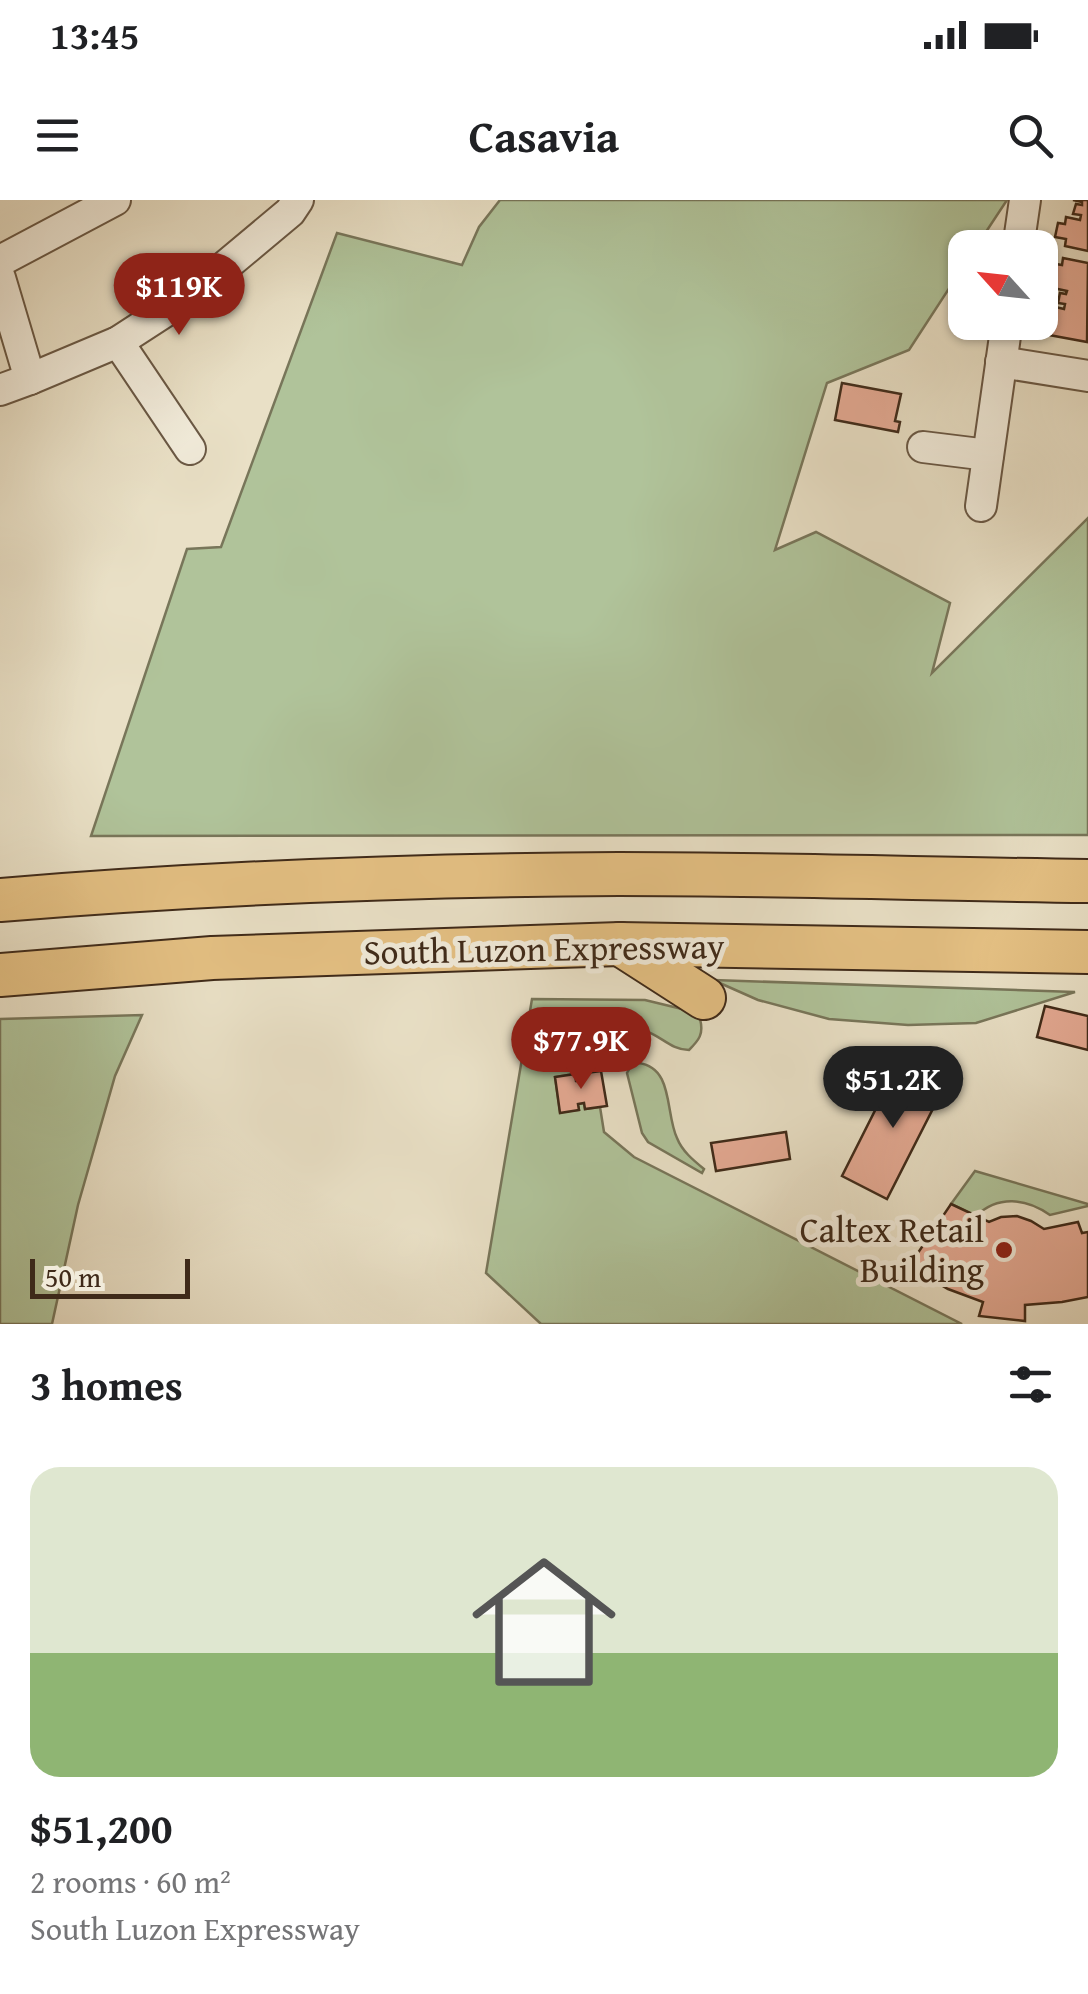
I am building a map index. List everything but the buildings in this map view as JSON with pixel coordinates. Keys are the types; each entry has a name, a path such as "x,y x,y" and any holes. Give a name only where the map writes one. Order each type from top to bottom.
{"highway":[{"name":"South Luzon Expressway","path":"0,900 316,880 487,876 620,874 1088,882"},
{"name":"South Luzon Expressway","path":"0,975 271,955 620,944 1088,952"},
{"path":"620,944 704,998"}],"street":[{"path":"0,261 115,200"},
{"path":"0,390 118,342 192,294 290,212 298,200"},
{"path":"1021,230 1025,200"},
{"path":"0,278 30,380"},
{"path":"982,506 1005,340"},
{"path":"118,342 190,449"},
{"path":"1002,362 1088,376"},
{"path":"923,447 988,456"}],"green space":[{"path":"500,200 1007,200 987,230 948,230 948,290 909,350 827,383 775,550 816,532 950,603 932,673 1088,518 1088,835 91,836 187,549 221,547 337,233 462,265 479,227"},
{"path":"713,980 1075,992 976,1023 908,1025 829,1019 758,1000"},
{"path":"532,999 645,1000 682,1009 700,1019 700,1036 689,1050 634,1029 608,1032 599,1044 583,1043 577,1050 578,1060 581,1066 594,1068 595,1072 576,1081 575,1074 555,1077 560,1112 579,1110 578,1104 584,1103 585,1109 600,1107 604,1132 634,1157 962,1324 541,1324 486,1273"},
{"path":"142,1015 115,1076 78,1205 52,1324 0,1324 0,1019"},
{"path":"638,1063 658,1073 677,1138 704,1169 702,1173 648,1142 642,1133 627,1073"},
{"path":"975,1171 1088,1206 1050,1215 1012,1201 993,1205 976,1216 951,1204"}],"place":[{"name":"Caltex Retail Building","path":"1004,1250"}]}
